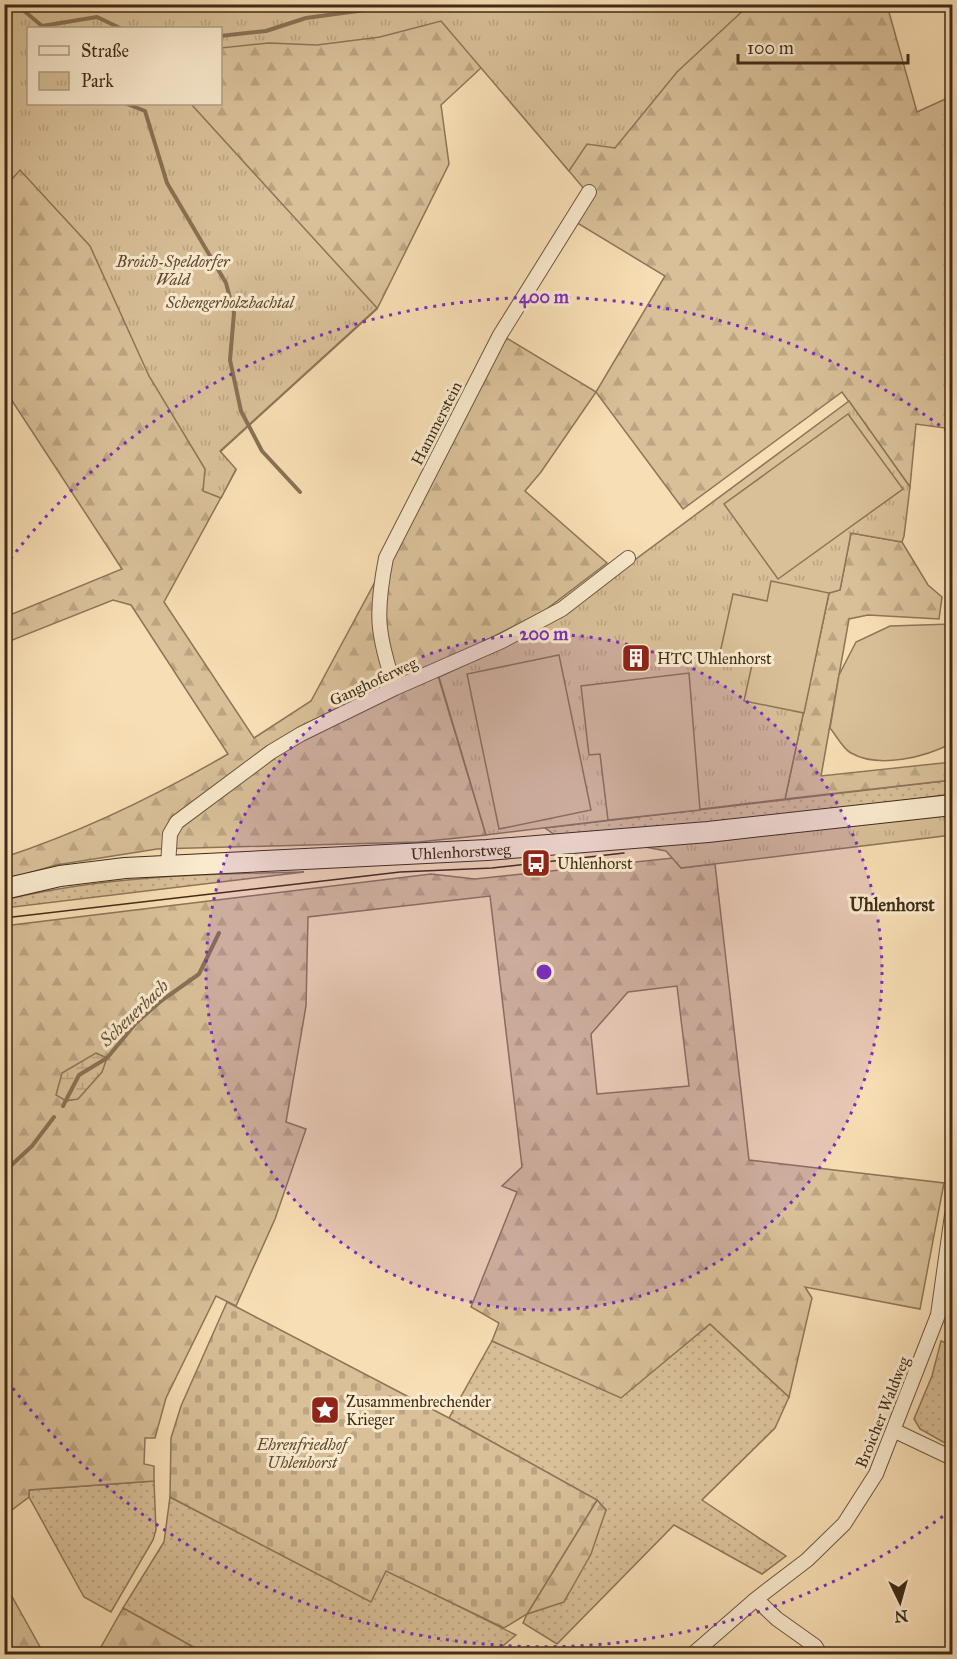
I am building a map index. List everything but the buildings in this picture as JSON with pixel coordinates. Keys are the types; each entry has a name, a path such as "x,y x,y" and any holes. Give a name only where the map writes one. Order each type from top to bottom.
{"main road":[{"name":"Uhlenhorstweg","path":"4,889 60,876 168,865 487,850 708,832 952,806"}],"street":[{"name":"Hammerstein","path":"395,688 378,624 379,592 386,558 500,335 589,192"},
{"name":"Ganghoferweg","path":"168,865 170,834 177,822 291,740 395,688 502,641 562,609 628,558"},
{"name":"Broicher Waldweg","path":"693,1654 756,1599 807,1560 844,1524 876,1474 895,1431 938,1315 952,1215"},
{"path":"938,1315 952,1317"},
{"path":"895,1431 952,1458"},
{"path":"756,1599 777,1620 815,1646 820,1654"}],"green space":[{"name":"Schengerholzbachtal","path":"5,4 749,4 677,72 615,148 587,144 569,171 441,21 380,37 317,45 269,43 222,48 222,27 27,27 27,105 192,105 377,308 220,451 236,469 221,498 203,491 205,469 149,376 90,246 20,170 5,187"},
{"name":"Broich-Speldorfer Wald","path":"5,5 887,5 917,112 952,96 952,429 916,424 910,487 842,392 683,509 596,392 541,472 525,491 607,563 544,611 435,666 486,835 418,842 157,849 56,865 5,880 5,857 119,812 228,754 131,605 113,600 5,643 5,617 122,569 5,390","holes":["482,67 590,196 574,221 665,276 596,392 505,337 399,542 390,565 375,582 311,701 254,738 164,602 236,470 219,453 377,309 449,164 441,105"]},
{"path":"849,401 910,487 904,536 902,542 851,533 840,590 829,593 785,799 486,835 439,677 504,647 563,613"},
{"path":"848,414 903,489 778,579 724,504"},
{"path":"851,533 902,542 928,585 942,597 939,619 868,615 849,619 821,776 952,762 952,780 785,799 829,593 840,590"},
{"path":"771,581 829,593 804,713 744,701 753,660 720,653 733,594 767,601"},
{"path":"952,624 952,743 916,757 888,761 862,758 848,751 830,728 839,675 856,642 890,626"},
{"path":"559,655 591,810 499,829 467,674"},
{"path":"689,673 700,810 608,820 600,754 589,755 581,686"},
{"path":"952,780 952,794 803,814 558,837 545,828"},
{"path":"952,815 952,835 681,868 666,851 640,846"},
{"path":"673,858 681,868 715,864 749,1160 944,1183 920,1309 805,1287 812,1298 789,1397 710,1324 621,1398 492,1341 499,1323 471,1307 517,1192 502,1186 522,1167 490,896 308,917 306,1006 286,1122 306,1129 275,1219 236,1306 216,1296 166,1398 155,1438 145,1438 144,1464 154,1466 154,1481 29,1490 29,1497 5,1515 4,926 431,874 475,879","holes":["677,986 689,1086 597,1094 591,1034 628,992"]},
{"path":"304,872 5,908 4,900 116,881 191,875"},
{"path":"96,1053 107,1058 102,1072 78,1099 66,1101 56,1095 62,1073"},
{"name":"Ehrenfriedhof Uhlenhorst","path":"227,1302 449,1418 597,1500 527,1614 504,1628 386,1571 371,1602 170,1497 171,1438 181,1406"},
{"path":"710,1324 789,1397 775,1428 702,1500 786,1556 762,1574 674,1525 557,1644 523,1623 527,1614 564,1602 606,1510 597,1500 449,1418 492,1341 621,1397"},
{"path":"941,1341 949,1344 952,1352 952,1447 920,1429 914,1419 932,1376"},
{"path":"154,1481 156,1530 153,1540 111,1612 84,1597 29,1497 29,1490"},
{"path":"170,1497 370,1601 386,1570 516,1635 493,1654 206,1654 123,1608 164,1542"},
{"path":"597,1500 606,1510 591,1554 564,1602 527,1614"},
{"path":"5,1584 44,1654 5,1654"},
{"path":"123,1608 206,1654 97,1654"}],"waterway":[{"path":"16,4 42,26"},
{"path":"222,36 266,31 306,18 380,8 385,4"},
{"path":"42,26 97,17 118,27"},
{"path":"130,105 145,111 167,183 226,283 234,313 230,360 241,411 262,451 300,492"},
{"name":"Scheuerbach","path":"63,1106 79,1075 107,1058 136,1023 161,1001 199,974 219,933"},
{"name":"Scheuerbach","path":"4,1172 32,1146 54,1117"}],"tram line":[{"path":"4,918 400,872 492,868 624,853"}],"place":[{"name":"HTC Uhlenhorst","path":"636,658"},
{"name":"Uhlenhorst","path":"536,863"},
{"name":"Zusammenbrechender Krieger","path":"325,1410"}],"district":[{"name":"Uhlenhorst","path":"892,905"}]}
